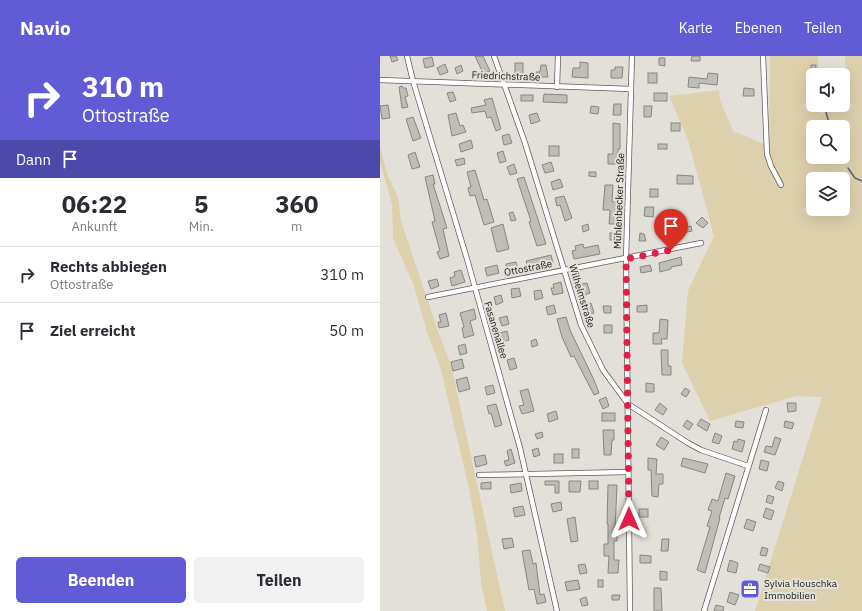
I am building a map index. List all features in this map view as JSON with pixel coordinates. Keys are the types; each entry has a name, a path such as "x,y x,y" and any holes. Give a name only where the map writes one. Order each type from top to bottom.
{"street":[{"name":"Fasanenallee","path":"407,56 527,474 557,611"},
{"name":"Wilhelmstraße","path":"494,56 505,84 565,270 581,325 606,377 628,404 695,448 748,466"},
{"path":"557,86 558,56"},
{"name":"Mühlenbecker Straße","path":"630,611 626,259 632,56"},
{"path":"763,56 767,154 781,186"},
{"name":"Friedrichstraße","path":"380,80 631,89"},
{"name":"Ottostraße","path":"428,297 701,243"},
{"path":"704,611 766,410"},
{"path":"479,475 628,472"}],"shaded area":[{"path":"770,56 818,56 819,68 806,68 806,112 821,112 822,114 825,112 850,112 850,68 845,68 845,56 862,56 862,611 755,611 822,397 796,396 710,421 682,363 688,291 714,236 688,140 669,96 719,90 720,100 733,131 764,144 769,142"},
{"path":"380,146 387,174 398,197 401,221 451,365 505,611 487,611 481,582 477,534 469,488 440,366 427,332 414,286 393,238 392,204 380,162"}],"building":[{"path":"390,56 396,56 398,60 392,62"},
{"path":"475,56 483,56 490,71 483,73"},
{"path":"692,56 700,56 700,61 691,61"},
{"path":"432,57 434,66 425,68 423,59"},
{"path":"659,58 665,58 665,66 659,65"},
{"path":"580,62 588,63 588,78 572,77 573,68 580,68"},
{"path":"515,63 523,63 523,75 515,75"},
{"path":"445,64 448,72 440,75 437,68"},
{"path":"461,65 463,71 457,74 455,68"},
{"path":"541,65 546,65 548,77 536,77 536,72 540,72"},
{"path":"811,65 816,65 816,68 811,68"},
{"path":"615,67 623,67 622,78 611,78 611,70 615,70"},
{"path":"648,73 657,73 657,83 648,83"},
{"path":"708,73 718,74 717,85 699,83 699,88 688,87 689,77 707,79"},
{"path":"402,86 403,88 406,88 408,96 405,97 408,107 402,108 399,87"},
{"path":"744,88 754,89 754,96 743,96"},
{"path":"453,92 456,100 450,102 447,93"},
{"path":"654,93 667,93 667,101 654,101"},
{"path":"544,94 567,95 567,103 543,102"},
{"path":"521,95 533,95 533,101 521,101"},
{"path":"492,98 501,129 496,131 491,117 487,118 485,111 472,113 471,108 486,105 484,100"},
{"path":"614,104 621,104 621,115 613,115"},
{"path":"388,105 390,118 382,119 380,106"},
{"path":"591,106 599,107 598,114 590,113"},
{"path":"644,106 652,106 651,117 644,117"},
{"path":"456,113 460,126 463,125 466,132 452,136 448,115"},
{"path":"537,113 540,121 531,124 529,115"},
{"path":"413,117 421,138 413,141 406,119"},
{"path":"613,123 620,124 620,149 618,149 618,164 608,164 608,154 613,154"},
{"path":"671,123 680,123 680,131 671,131"},
{"path":"509,134 512,143 504,145 502,136"},
{"path":"471,140 473,148 461,152 459,144"},
{"path":"658,144 667,144 667,149 658,149"},
{"path":"549,146 559,146 559,156 549,156"},
{"path":"503,151 506,161 500,163 497,153"},
{"path":"415,152 420,167 412,169 408,155"},
{"path":"464,158 465,164 457,166 455,160"},
{"path":"551,162 554,171 545,173 542,165"},
{"path":"514,164 517,173 510,175 507,167"},
{"path":"475,170 484,200 487,199 494,222 484,225 475,195 470,196 468,188 471,187 467,172"},
{"path":"589,172 596,172 596,177 589,176"},
{"path":"433,175 435,184 433,184 447,228 443,229 449,256 440,259 437,252 440,251 432,222 435,221 425,177"},
{"path":"677,175 693,176 693,184 677,184"},
{"path":"524,177 546,244 537,246 529,222 531,221 517,179"},
{"path":"560,179 563,187 553,190 551,182"},
{"path":"605,185 613,185 612,202 617,202 617,224 609,224 610,210 603,210"},
{"path":"650,189 658,189 658,197 650,197"},
{"path":"564,196 572,218 565,221 560,205 557,206 555,198"},
{"path":"645,207 654,207 653,217 644,216"},
{"path":"513,212 516,220 511,221 509,213"},
{"path":"702,217 708,223 703,228 696,223"},
{"path":"503,224 509,249 497,252 491,228"},
{"path":"588,224 589,230 583,232 582,226"},
{"path":"675,224 676,229 691,226 692,231 667,236 665,226"},
{"path":"610,233 618,233 618,240 610,240"},
{"path":"640,233 644,234 646,241 639,241"},
{"path":"583,244 584,248 598,245 600,254 574,259 572,251 576,250 575,246"},
{"path":"551,255 553,263 529,270 526,261"},
{"path":"681,257 682,265 671,267 671,269 660,272 659,263"},
{"path":"516,262 518,271 507,273 506,264"},
{"path":"497,265 499,273 487,276 485,268"},
{"path":"650,265 652,271 641,273 640,267"},
{"path":"461,270 465,282 452,286 450,278 455,276 454,272"},
{"path":"437,279 439,286 431,289 428,281"},
{"path":"561,282 563,293 553,295 551,288 554,288 553,284"},
{"path":"587,283 590,293 581,296 578,285"},
{"path":"519,288 521,296 512,298 511,289"},
{"path":"541,290 543,298 535,300 534,291"},
{"path":"501,295 503,302 496,305 494,297"},
{"path":"591,303 594,313 587,315 584,305"},
{"path":"554,305 556,313 548,315 546,307"},
{"path":"647,305 647,312 637,312 637,306"},
{"path":"603,306 611,306 611,313 604,313"},
{"path":"474,309 476,319 470,321 474,335 464,338 462,328 464,327 460,313"},
{"path":"446,313 449,326 439,328 438,322 441,322 439,315"},
{"path":"507,316 509,324 502,326 499,318"},
{"path":"566,317 570,330 599,393 594,395 574,356 571,357 562,337 557,319"},
{"path":"660,319 668,320 667,339 661,339 662,344 653,344 653,333 659,333"},
{"path":"604,325 612,325 612,333 604,333"},
{"path":"507,331 509,340 502,342 500,333"},
{"path":"536,339 538,345 532,347 531,341"},
{"path":"465,344 467,353 460,355 458,346"},
{"path":"661,350 668,350 668,366 671,366 671,375 662,375"},
{"path":"514,358 517,368 510,370 507,360"},
{"path":"462,359 464,368 453,371 451,362"},
{"path":"467,377 470,389 459,392 456,380"},
{"path":"646,383 654,384 654,392 646,392"},
{"path":"493,385 495,393 487,395 485,387"},
{"path":"685,388 690,391 686,397 681,394"},
{"path":"528,389 534,411 522,414 519,406 524,405 520,391"},
{"path":"606,397 609,406 603,409 599,400"},
{"path":"660,403 667,409 663,415 655,410"},
{"path":"787,403 796,403 796,411 788,412"},
{"path":"496,404 502,425 495,427 491,413 489,414 487,406"},
{"path":"556,411 558,419 549,422 547,414"},
{"path":"602,413 615,413 615,421 602,421"},
{"path":"701,419 710,424 707,431 697,425"},
{"path":"687,420 693,424 689,430 683,426"},
{"path":"736,421 744,422 743,428 735,427"},
{"path":"785,421 794,423 792,429 784,427"},
{"path":"603,430 614,430 611,455 604,455"},
{"path":"542,432 543,437 537,439 535,434"},
{"path":"715,433 722,436 719,444 712,442"},
{"path":"661,437 669,442 664,450 656,445"},
{"path":"775,437 781,439 775,455 764,452 766,446 772,447"},
{"path":"738,439 745,441 742,452 732,449 734,441 737,442"},
{"path":"538,448 540,455 534,457 532,450"},
{"path":"511,449 515,463 506,466 504,461 509,460 507,451"},
{"path":"572,449 579,449 579,458 572,458"},
{"path":"554,454 563,454 563,463 554,463"},
{"path":"485,455 487,464 476,467 474,457"},
{"path":"648,458 657,459 656,474 663,474 663,484 659,484 658,497 652,496 651,470 648,470"},
{"path":"683,458 708,464 705,473 681,466"},
{"path":"761,460 769,462 767,471 759,469"},
{"path":"726,473 735,476 728,499 725,498 705,573 697,570 710,527 707,526 712,511 708,510 712,499 718,501"},
{"path":"545,481 559,481 559,493 555,493 555,485 545,485"},
{"path":"569,481 581,481 580,492 569,492"},
{"path":"589,481 598,481 598,489 589,489"},
{"path":"778,481 784,483 782,491 775,488"},
{"path":"491,482 491,489 481,489 481,483"},
{"path":"521,483 522,491 511,493 510,485"},
{"path":"608,485 617,485 615,530 617,530 617,541 614,541 614,560 619,560 618,573 608,573 609,556 604,556 604,544 608,544"},
{"path":"768,495 774,497 772,504 766,502"},
{"path":"561,502 562,510 553,512 551,504"},
{"path":"523,506 525,515 515,517 513,508"},
{"path":"766,508 774,511 771,520 763,517"},
{"path":"639,509 648,509 648,517 639,517"},
{"path":"575,517 578,541 571,542 567,519"},
{"path":"747,519 756,522 753,531 744,528"},
{"path":"512,538 514,547 504,549 502,539"},
{"path":"662,539 669,539 668,551 661,551"},
{"path":"762,547 768,549 766,556 760,555"},
{"path":"530,550 533,564 536,563 540,595 544,594 546,602 537,604 534,589 529,590 522,551"},
{"path":"640,555 651,556 651,563 640,563"},
{"path":"730,560 738,563 736,573 727,571"},
{"path":"585,564 587,573 580,574 578,565"},
{"path":"760,564 770,567 768,573 758,570"},
{"path":"660,571 667,572 667,580 660,580"},
{"path":"578,580 580,589 567,591 565,582"},
{"path":"598,580 603,580 603,587 598,587"},
{"name":"Sylvia Houschka Immobilien","path":"746,583 757,587 754,595 743,591"},
{"path":"654,588 661,588 662,611 654,611"},
{"path":"730,592 739,595 735,605 727,602"},
{"path":"612,595 620,595 619,600 612,600"},
{"path":"586,597 588,605 582,606 580,599"},
{"path":"716,605 724,607 723,611 714,611"}],"waterway":[{"path":"826,112 828,120"},
{"path":"848,168 855,178 862,181"}],"place":[{"name":"Sylvia Houschka Immobilien","path":"750,589"}],"route":[{"path":"629,519 626,259 671,250"}]}
